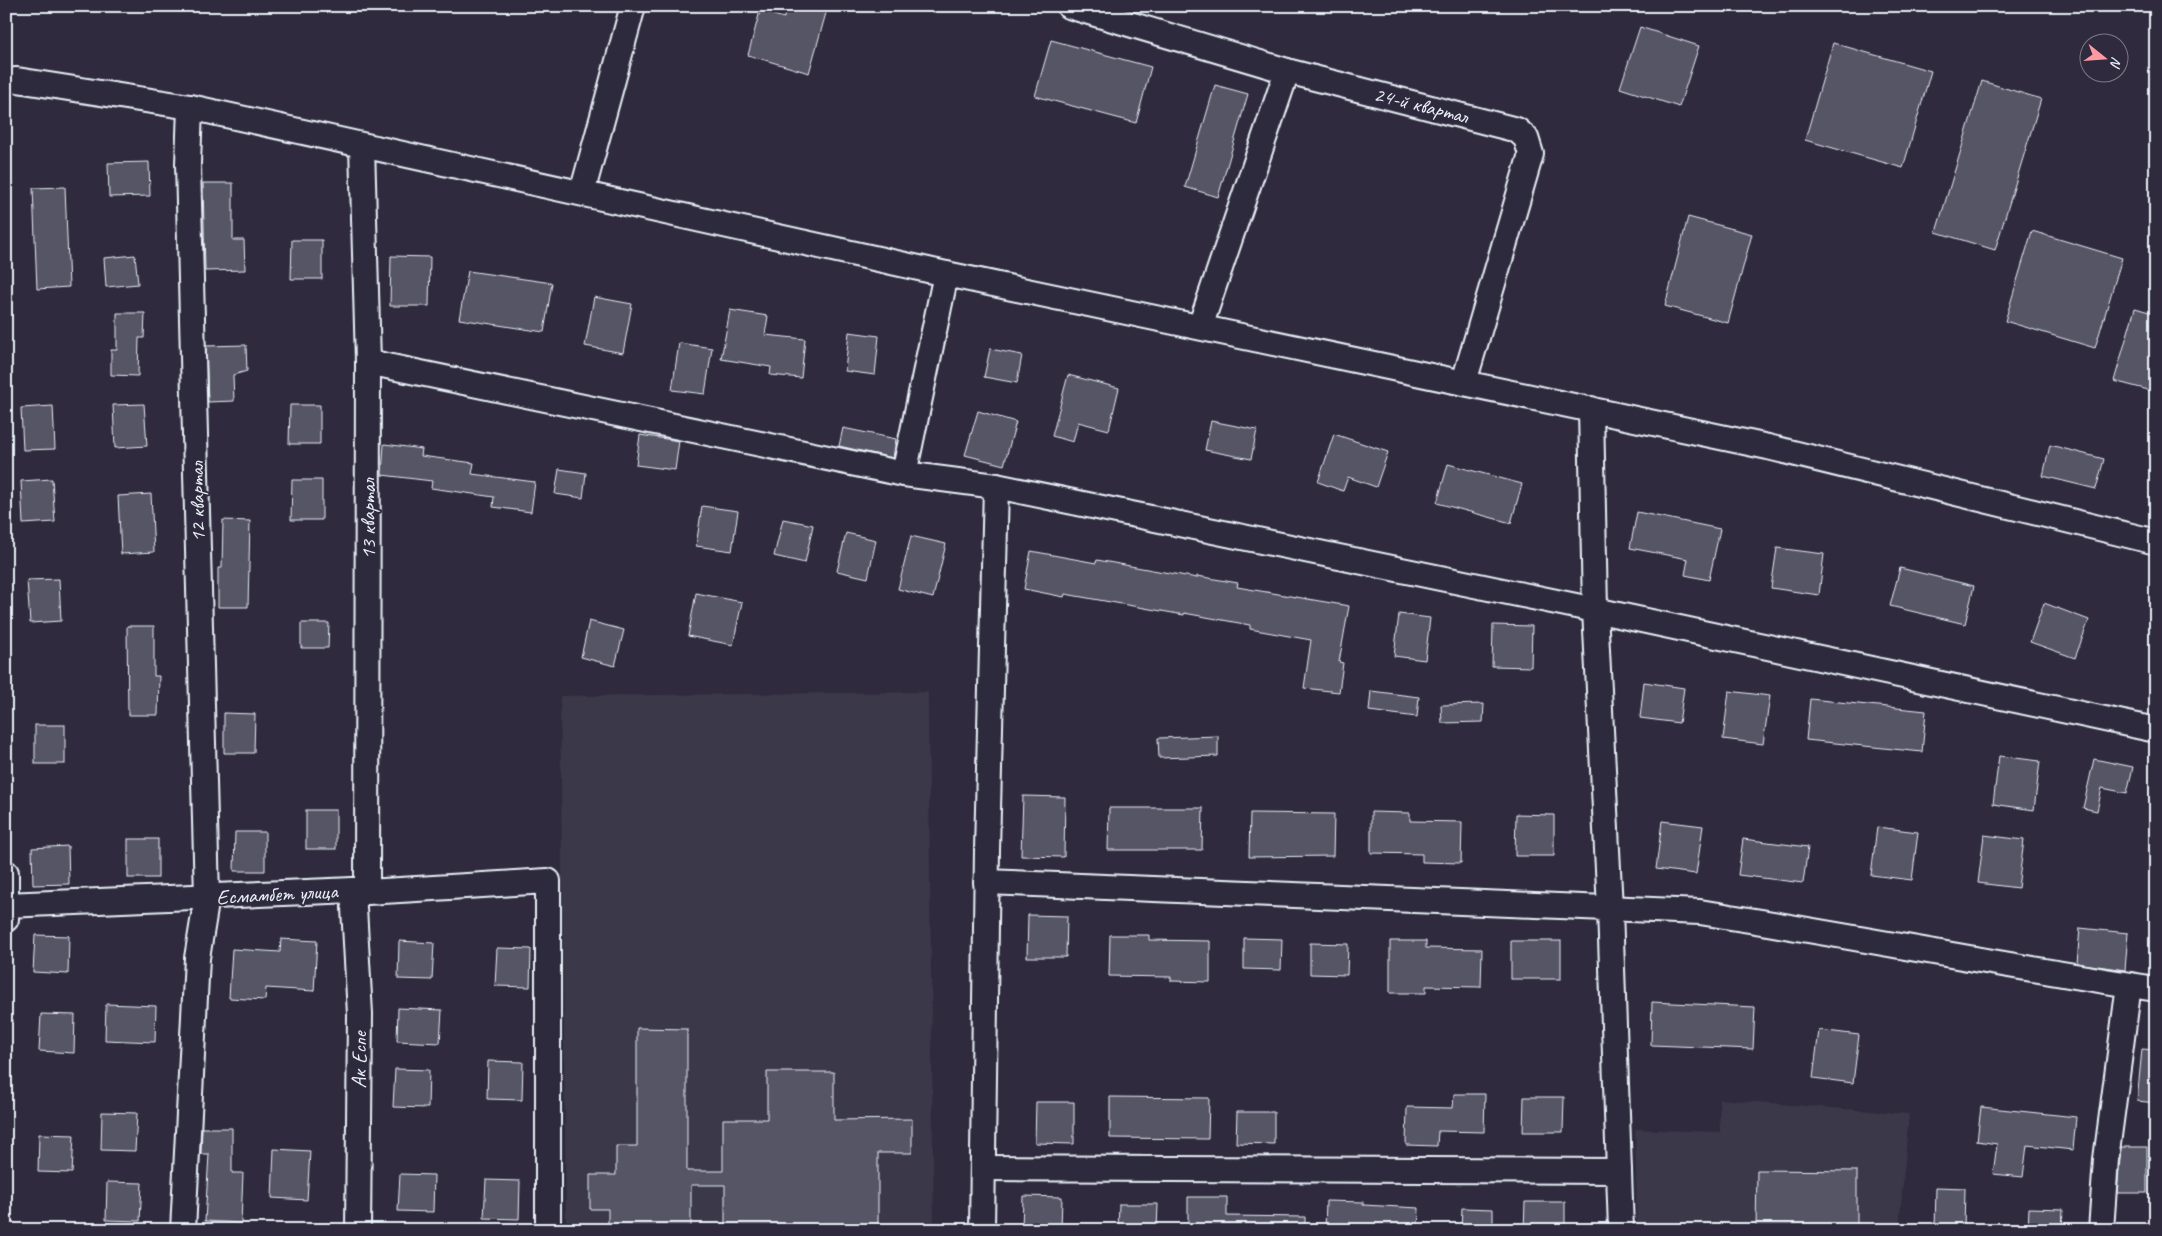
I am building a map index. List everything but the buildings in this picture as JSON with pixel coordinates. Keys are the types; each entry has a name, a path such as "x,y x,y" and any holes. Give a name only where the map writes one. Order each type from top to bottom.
{"street":[{"path":"582,193 633,6"},
{"name":"24-й квартал","path":"1069,6 1287,70 1517,130 1526,138 1531,154 1464,382"},
{"path":"1200,327 1287,70"},
{"path":"6,81 17,80 190,107 946,274 1768,447 2156,542"},
{"name":"12 квартал","path":"190,107 188,164 207,897"},
{"name":"13 квартал","path":"360,891 368,362 362,146"},
{"path":"904,474 946,274"},
{"path":"368,362 904,474 996,486 1595,610 2156,730"},
{"path":"1591,409 1595,610 1610,909 1621,1230"},
{"path":"982,1230 986,882 996,486"},
{"path":"6,873 6,920"},
{"name":"Есмамбет улица","path":"6,905 360,891 548,881 548,1230"},
{"path":"986,882 1709,913 2021,968 2156,989"},
{"name":"Ак Еспе","path":"358,1230 360,891"},
{"path":"183,1230 197,958 207,897"},
{"path":"2101,1230 2106,1159 2129,985"},
{"path":"982,1168 1619,1171"}],"shaded area":[{"path":"928,692 934,1230 566,1230 560,696"},
{"path":"1719,1099 1909,1114 1899,1230 1637,1230 1635,1129 1720,1132"}]}
